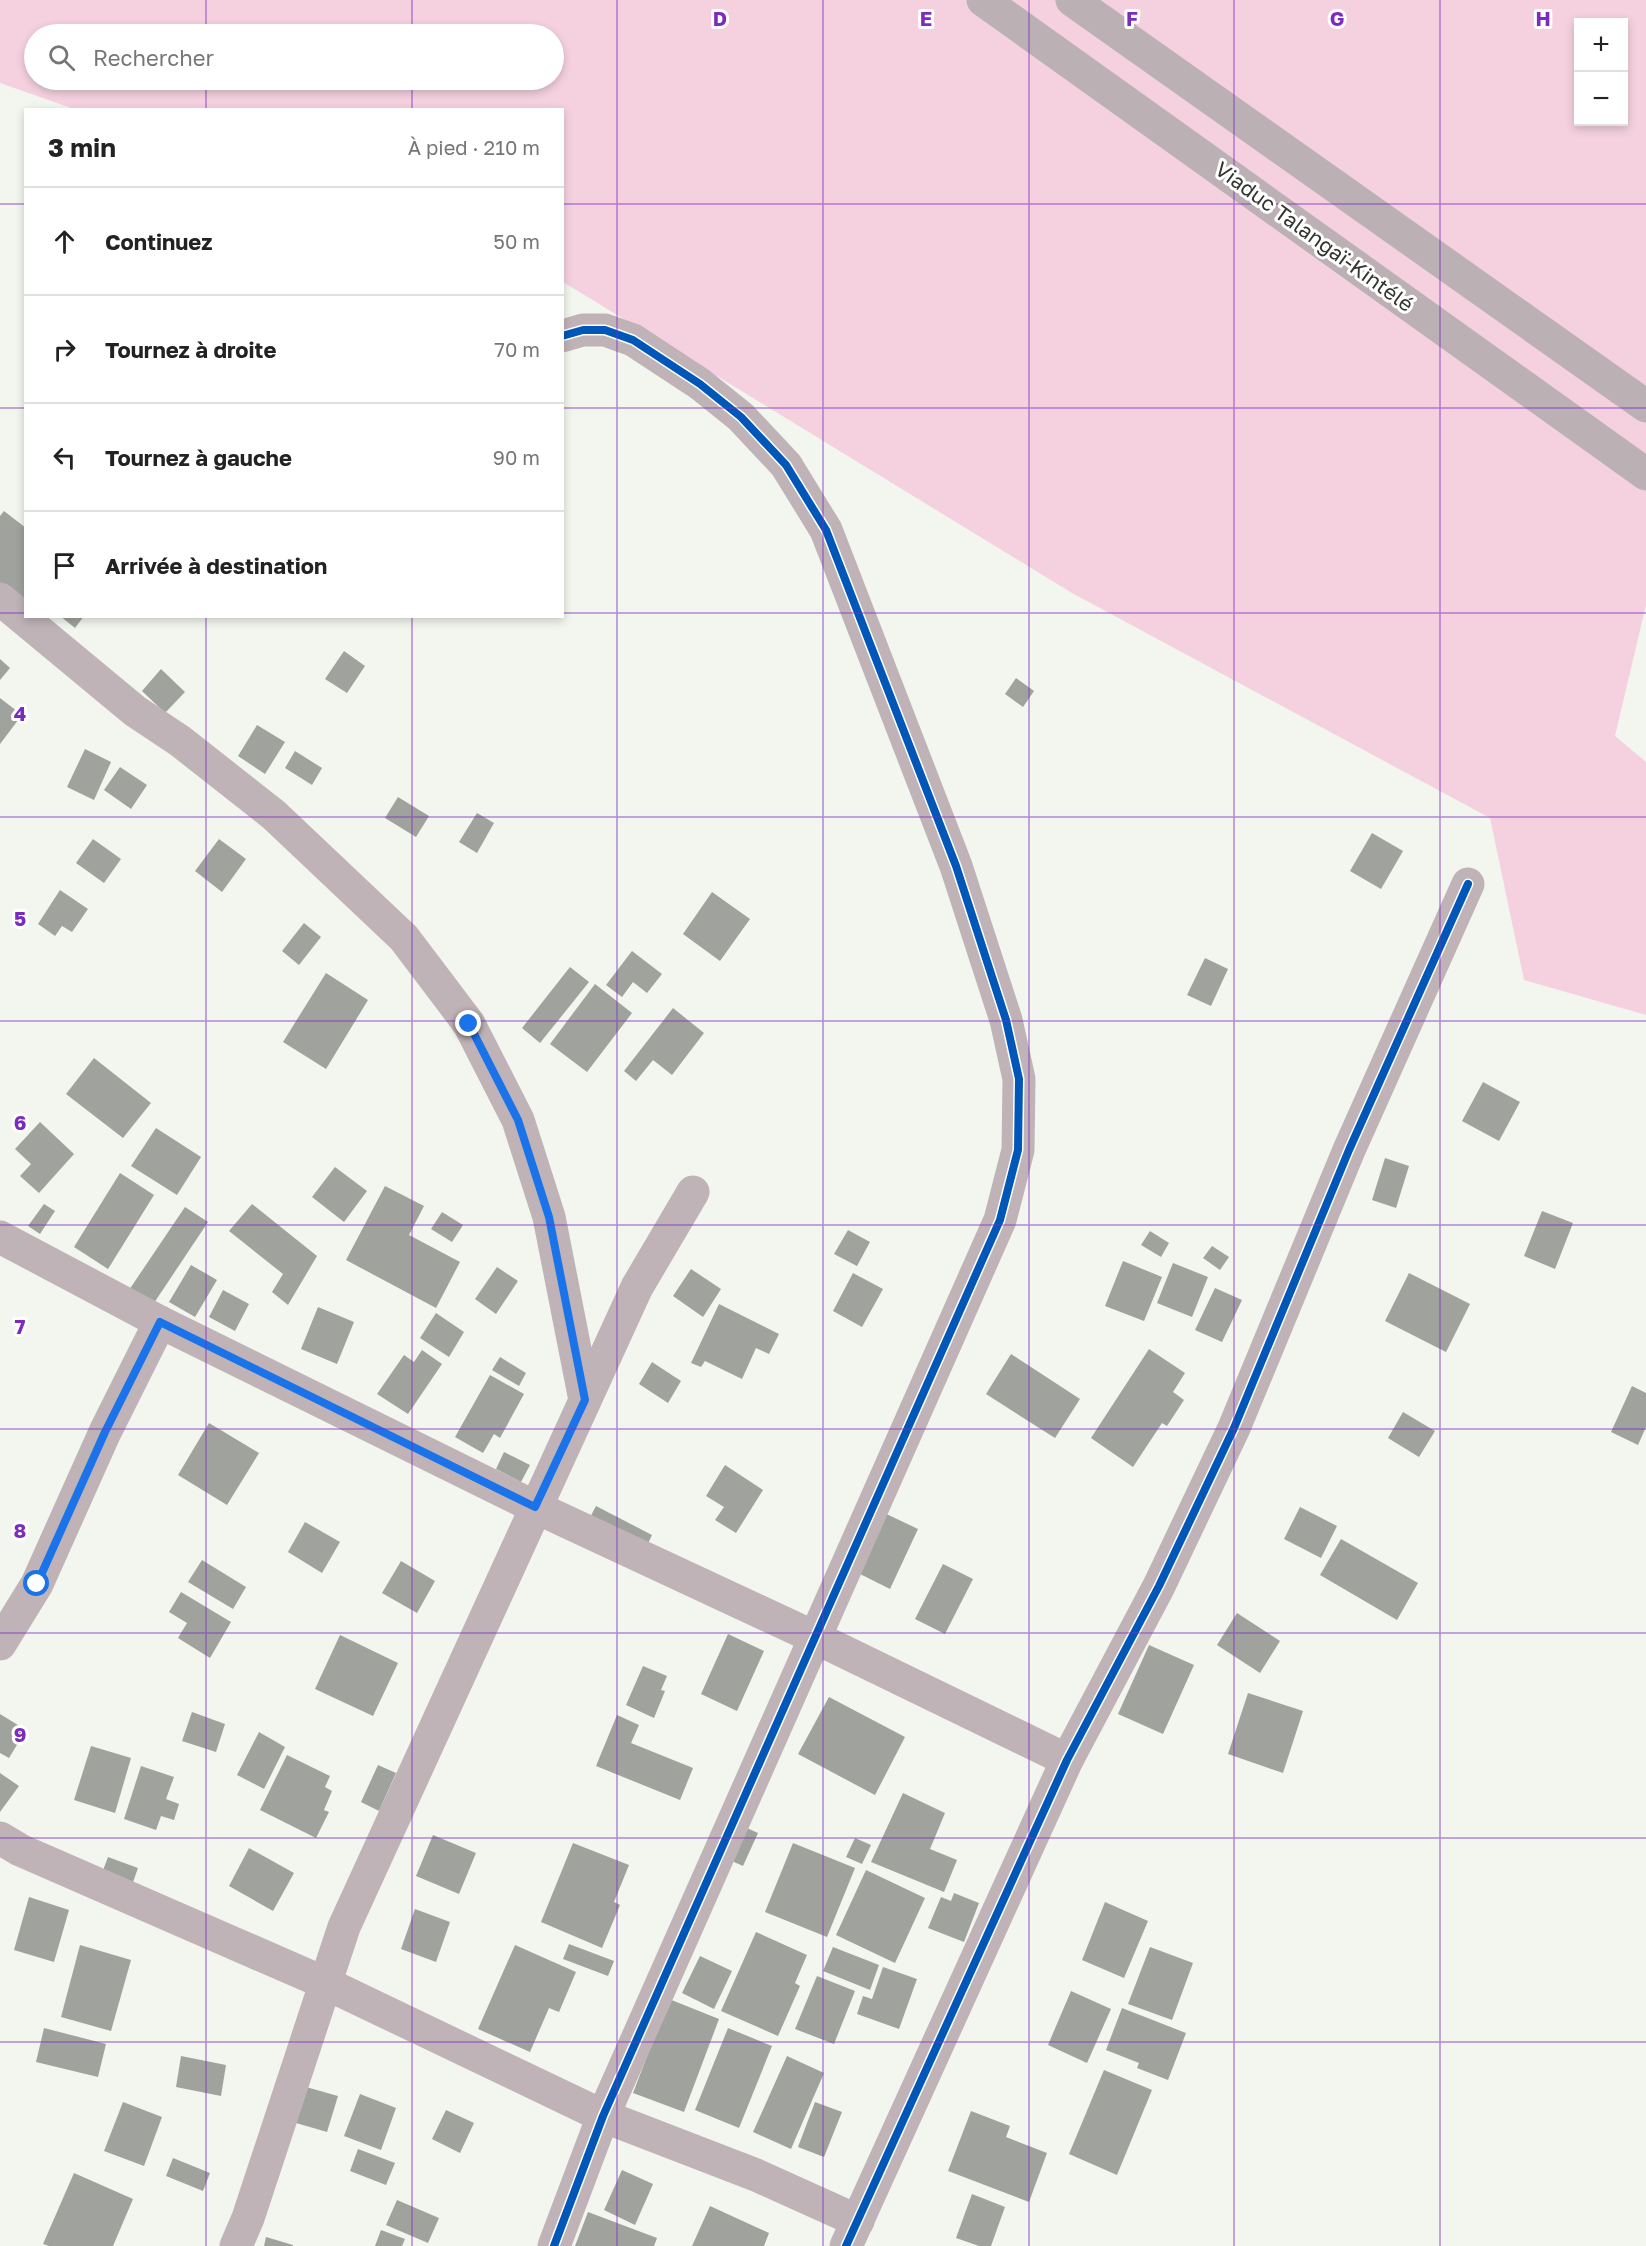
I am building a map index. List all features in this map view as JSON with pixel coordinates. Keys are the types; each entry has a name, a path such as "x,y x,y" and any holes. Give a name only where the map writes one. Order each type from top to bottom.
{"highway":[{"name":"Viaduc Talangaï-Kintélé","path":"983,0 1646,474"},
{"path":"1072,0 1646,406"}],"street":[{"path":"554,2246 603,2116 1000,1220 1018,1150 1019,1079 1006,1020 956,866 826,530 786,465 741,417 700,384 633,340 604,330 583,330 564,335"},
{"path":"0,599 135,711 180,741 274,815 404,938 469,1024 518,1120 549,1217 585,1400"},
{"path":"0,1838 31,1855 325,1983 603,2116 756,2175 852,2234 1067,1760 1159,1586 1234,1428 1349,1150 1468,884"},
{"path":"236,2246 248,2218 344,1927 637,1287 693,1192"},
{"path":"0,1237 160,1322 535,1507 814,1637 1067,1760"},
{"path":"0,1644 37,1584 105,1432 160,1322"}],"shaded area":[{"path":"0,0 1646,0 1646,605 1615,736 1646,762 1646,1015 1524,980 1490,818 1072,593 564,283 564,108 71,108 0,83"}],"building":[{"path":"4,511 24,526 24,607 0,589 0,516"},
{"path":"62,618 82,618 75,628"},
{"path":"344,651 365,666 347,693 325,679"},
{"path":"0,659 10,668 0,680"},
{"path":"161,669 185,692 165,713 142,691"},
{"path":"1016,678 1034,691 1023,707 1005,694"},
{"path":"0,698 22,715 0,744"},
{"path":"257,725 285,742 265,774 238,756"},
{"path":"85,749 111,762 94,800 67,787"},
{"path":"295,751 322,768 312,785 285,768"},
{"path":"120,767 147,785 131,809 104,790"},
{"path":"398,797 429,816 416,837 385,818"},
{"path":"477,813 494,823 477,853 459,842"},
{"path":"1372,833 1403,851 1381,889 1350,871"},
{"path":"93,839 121,859 104,883 76,863"},
{"path":"219,839 246,859 222,892 195,871"},
{"path":"60,890 88,909 72,932 62,926 55,936 38,924"},
{"path":"712,892 750,919 720,961 683,934"},
{"path":"304,923 321,937 299,965 282,951"},
{"path":"632,951 662,974 647,993 633,982 622,997 606,985"},
{"path":"1205,958 1228,969 1211,1006 1187,995"},
{"path":"570,967 589,982 540,1043 522,1028"},
{"path":"326,973 368,1000 326,1069 283,1042"},
{"path":"595,984 632,1013 587,1072 550,1044"},
{"path":"673,1008 704,1033 672,1075 653,1060 636,1081 624,1071"},
{"path":"94,1058 151,1103 123,1138 66,1094"},
{"path":"1483,1082 1520,1102 1499,1141 1462,1121"},
{"path":"40,1122 74,1154 39,1193 20,1176 31,1164 15,1149"},
{"path":"156,1128 201,1157 177,1195 131,1166"},
{"path":"1385,1158 1409,1166 1396,1208 1372,1200"},
{"path":"335,1167 367,1191 344,1222 312,1197"},
{"path":"120,1173 154,1195 108,1269 74,1247"},
{"path":"385,1186 424,1206 409,1235 460,1262 436,1308 346,1260"},
{"path":"44,1204 55,1211 40,1234 28,1226"},
{"path":"252,1204 317,1256 288,1305 272,1292 283,1274 229,1231"},
{"path":"185,1207 208,1222 152,1306 129,1290"},
{"path":"1542,1211 1573,1223 1555,1269 1524,1256"},
{"path":"442,1212 463,1225 452,1242 431,1229"},
{"path":"848,1230 870,1242 857,1266 834,1254"},
{"path":"1150,1231 1169,1243 1161,1257 1141,1245"},
{"path":"1212,1246 1229,1257 1220,1270 1203,1258"},
{"path":"1123,1261 1162,1277 1144,1321 1105,1306"},
{"path":"1173,1263 1208,1277 1192,1317 1157,1303"},
{"path":"191,1265 217,1280 195,1317 169,1302"},
{"path":"497,1267 518,1281 496,1314 475,1299"},
{"path":"691,1269 721,1289 703,1317 673,1296"},
{"path":"853,1273 883,1289 862,1327 833,1311"},
{"path":"1409,1273 1470,1304 1446,1352 1385,1321"},
{"path":"1215,1288 1242,1300 1222,1342 1195,1330"},
{"path":"223,1290 249,1304 235,1331 209,1317"},
{"path":"719,1304 779,1334 769,1354 756,1348 742,1379 705,1361 701,1367 691,1363"},
{"path":"318,1307 354,1322 337,1364 301,1349"},
{"path":"436,1313 464,1332 449,1357 420,1338"},
{"path":"1149,1349 1185,1373 1173,1392 1184,1400 1167,1426 1162,1423 1133,1467 1091,1438"},
{"path":"422,1350 442,1364 408,1414 377,1394 404,1355 414,1362"},
{"path":"1011,1354 1080,1399 1055,1438 986,1394"},
{"path":"500,1357 526,1373 519,1386 492,1370"},
{"path":"652,1362 681,1381 668,1403 639,1384"},
{"path":"490,1375 524,1394 500,1438 494,1434 483,1453 455,1437"},
{"path":"1632,1386 1646,1393 1646,1427 1638,1445 1611,1432"},
{"path":"1403,1412 1435,1431 1419,1457 1388,1438"},
{"path":"209,1423 259,1453 227,1505 178,1475"},
{"path":"504,1452 530,1465 521,1482 496,1469"},
{"path":"725,1465 763,1490 736,1533 715,1520 724,1507 706,1496"},
{"path":"596,1506 652,1535 642,1556 585,1527"},
{"path":"1300,1507 1337,1526 1321,1558 1284,1539"},
{"path":"878,1510 918,1529 890,1589 850,1569"},
{"path":"305,1522 340,1542 322,1573 288,1552"},
{"path":"1341,1539 1418,1583 1397,1620 1320,1575"},
{"path":"202,1560 246,1587 233,1609 188,1582"},
{"path":"401,1561 435,1581 417,1613 382,1593"},
{"path":"943,1564 973,1579 945,1634 915,1619"},
{"path":"181,1592 231,1622 210,1658 178,1638 187,1623 169,1612"},
{"path":"1237,1613 1280,1641 1260,1673 1217,1645"},
{"path":"728,1634 764,1651 737,1711 701,1694"},
{"path":"340,1635 398,1663 373,1716 315,1689"},
{"path":"1149,1645 1194,1665 1163,1734 1118,1714"},
{"path":"643,1666 667,1676 661,1690 665,1691 654,1718 626,1705"},
{"path":"1248,1693 1303,1711 1283,1773 1228,1754"},
{"path":"829,1697 905,1737 875,1795 798,1754"},
{"path":"192,1712 225,1724 216,1752 182,1741"},
{"path":"0,1714 26,1730 9,1758 0,1753"},
{"path":"617,1715 639,1725 631,1743 693,1768 680,1800 596,1766"},
{"path":"259,1732 285,1747 264,1789 237,1775"},
{"path":"91,1746 131,1758 115,1813 74,1800"},
{"path":"287,1755 330,1776 325,1787 332,1791 324,1810 329,1812 316,1838 260,1810"},
{"path":"378,1765 396,1773 379,1811 361,1802"},
{"path":"141,1766 174,1777 166,1799 179,1804 174,1820 161,1816 156,1830 124,1819"},
{"path":"0,1773 19,1786 0,1812"},
{"path":"903,1793 945,1813 930,1849 957,1860 944,1892 871,1862"},
{"path":"738,1824 758,1833 743,1866 723,1857"},
{"path":"433,1835 476,1853 459,1894 416,1876"},
{"path":"855,1838 871,1845 862,1864 846,1857"},
{"path":"573,1843 629,1865 614,1902 620,1905 602,1948 541,1922"},
{"path":"793,1843 855,1868 827,1937 765,1912"},
{"path":"249,1848 294,1873 273,1911 229,1886"},
{"path":"108,1857 138,1868 132,1885 102,1873"},
{"path":"866,1870 925,1898 895,1963 836,1935"},
{"path":"954,1893 979,1903 964,1942 928,1928 941,1897 951,1901"},
{"path":"29,1897 69,1910 54,1962 14,1950"},
{"path":"1105,1902 1148,1921 1124,1978 1082,1960"},
{"path":"415,1909 450,1922 436,1962 401,1949"},
{"path":"756,1932 807,1955 795,1983 800,1986 778,2036 721,2011"},
{"path":"569,1944 614,1961 608,1976 563,1959"},
{"path":"80,1945 131,1960 111,2031 61,2017"},
{"path":"515,1945 576,1972 559,2012 549,2008 530,2052 478,2029"},
{"path":"833,1947 879,1965 870,1990 823,1971"},
{"path":"1150,1947 1193,1963 1172,2020 1128,2004"},
{"path":"700,1956 732,1971 714,2009 682,1993"},
{"path":"883,1967 917,1979 899,2029 857,2014 863,1996 872,1999"},
{"path":"817,1976 855,1991 834,2044 795,2029"},
{"path":"1071,1991 1111,2009 1087,2063 1048,2045"},
{"path":"669,1999 719,2019 684,2112 633,2093"},
{"path":"1122,2008 1186,2033 1168,2080 1137,2068 1139,2063 1106,2050"},
{"path":"44,2028 106,2044 98,2077 36,2062"},
{"path":"728,2028 772,2046 739,2128 695,2110"},
{"path":"181,2056 226,2065 221,2096 176,2087"},
{"path":"787,2056 824,2073 791,2149 753,2132"},
{"path":"1104,2070 1152,2090 1117,2175 1069,2154"},
{"path":"306,2087 338,2096 327,2132 296,2123"},
{"path":"360,2094 396,2108 381,2150 344,2136"},
{"path":"123,2102 162,2117 144,2166 104,2151"},
{"path":"815,2102 842,2112 824,2157 798,2147"},
{"path":"446,2110 474,2123 460,2153 432,2139"},
{"path":"971,2111 1010,2126 1006,2137 1047,2153 1029,2202 948,2171"},
{"path":"358,2149 395,2163 386,2185 350,2171"},
{"path":"173,2158 210,2173 203,2191 166,2176"},
{"path":"622,2170 653,2184 635,2225 604,2210"},
{"path":"74,2173 133,2199 113,2246 49,2246 43,2244"},
{"path":"972,2194 1005,2207 991,2246 979,2246 956,2238"},
{"path":"397,2200 439,2218 428,2243 386,2225"},
{"path":"710,2206 769,2233 764,2246 692,2246"},
{"path":"588,2212 657,2238 654,2246 575,2246"},
{"path":"381,2230 405,2239 402,2246 375,2246"},
{"path":"266,2237 293,2245 293,2246 264,2246"}],"cycle path":[{"path":"554,2246 603,2116 1000,1220 1018,1150 1019,1079 1006,1020 956,866 826,530 786,465 741,417 700,384 633,340 605,330 583,330 564,335"},
{"path":"846,2246 1067,1760 1159,1586 1234,1428 1349,1150 1468,884"}],"route":[{"path":"37,1584 105,1432 160,1322 535,1507 585,1400 549,1217 518,1120 469,1024"}]}
